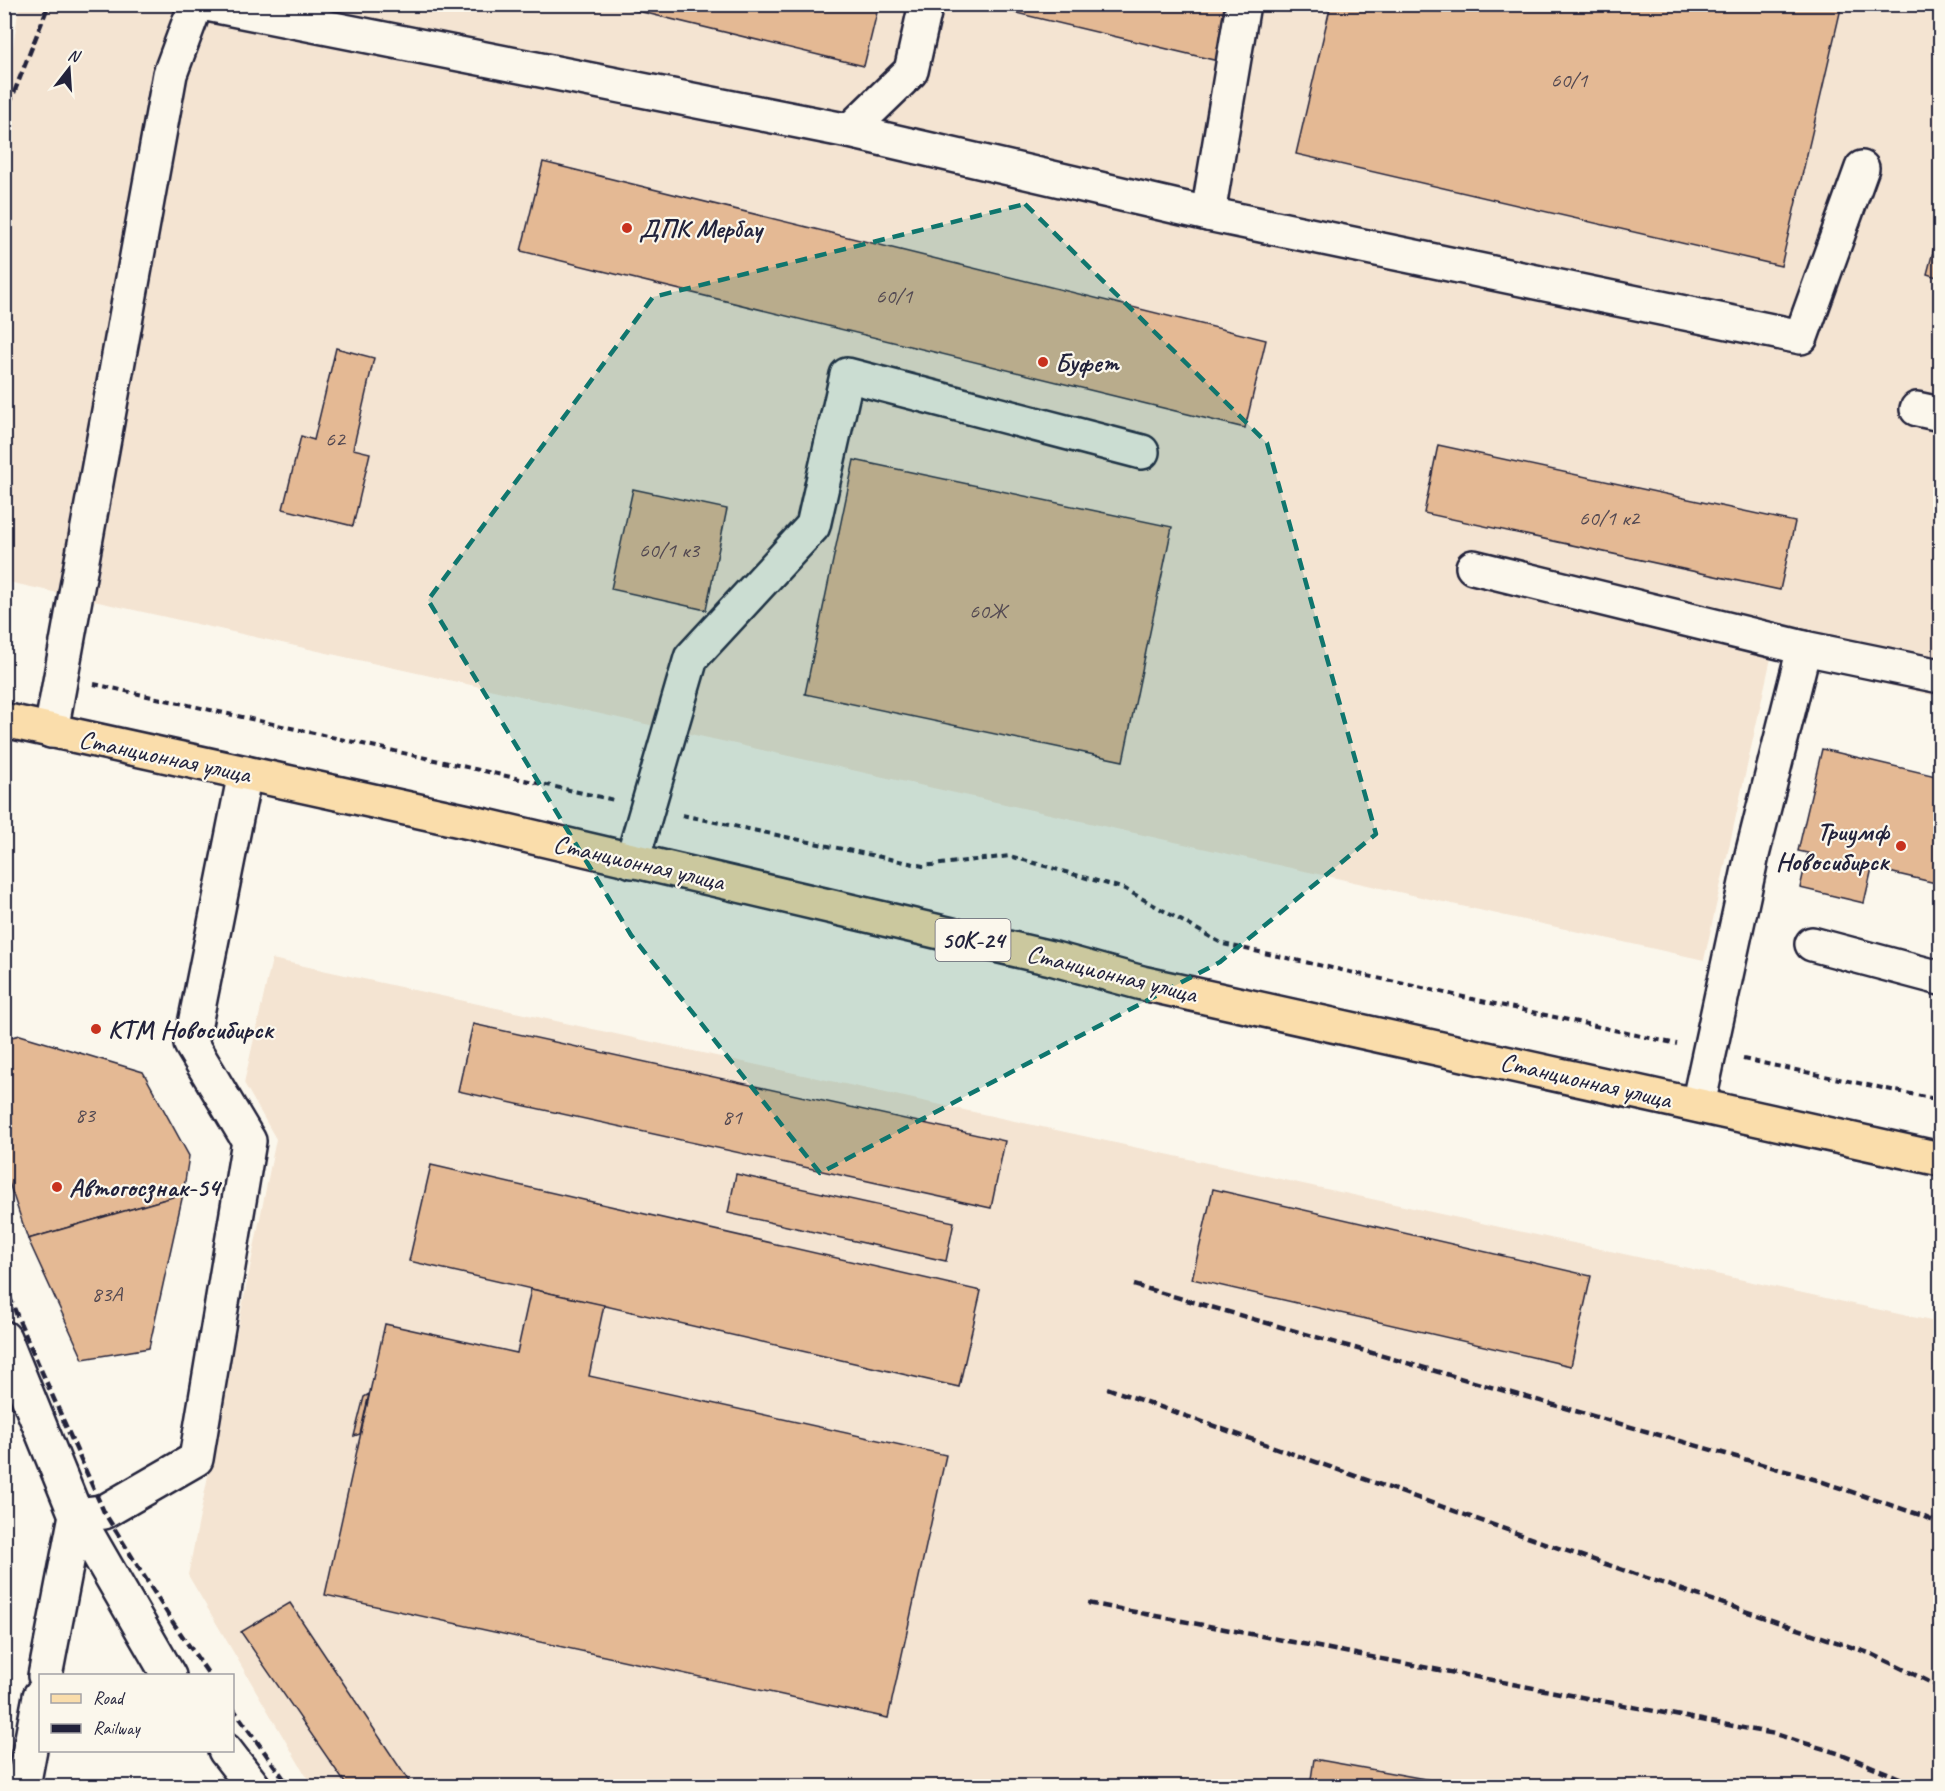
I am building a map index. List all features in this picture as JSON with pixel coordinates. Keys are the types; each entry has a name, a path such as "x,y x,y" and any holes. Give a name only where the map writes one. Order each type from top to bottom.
{"main road":[{"name":"Станционная улица","path":"4,720 469,822 1051,958 1142,983 1941,1159"}],"street":[{"path":"51,731 170,74 196,4"},
{"path":"207,4 849,131 1208,214 1801,337 1862,168"},
{"path":"849,131 911,71 926,4"},
{"path":"1208,214 1243,4"},
{"path":"632,861 691,658 813,526 847,375 1142,452"},
{"path":"1473,567 1804,648 1941,676"},
{"path":"1698,1105 1752,855 1804,648"},
{"path":"76,1515 104,1512 196,1460 249,1141 191,1044 245,773"},
{"path":"1812,944 1941,978"},
{"path":"4,1338 76,1515 168,1674"},
{"path":"45,1674 76,1515"},
{"path":"22,1786 39,1701"},
{"path":"227,1752 254,1786"}],"path":[{"path":"61,676 923,866 1010,856 1125,889 1223,944 1710,1052 1941,1100"}],"highlighted area":[{"path":"1025,204 1267,443 1376,834 1220,962 820,1173 631,935 428,600 653,297"}],"shaded area":[{"path":"19,5 1940,5 1940,697 1771,658 1704,960 4,581 4,110"},
{"path":"272,959 1940,1323 1940,1786 312,1786 188,1575 276,1139 244,1083"}],"building":[{"path":"609,4 879,4 864,66"},
{"path":"1001,4 1232,4 1218,61 1000,9"},
{"path":"1331,4 1842,4 1781,266 1296,154"},
{"path":"543,162 1266,340 1245,428 521,251"},
{"path":"1940,225 1940,278 1927,274"},
{"path":"336,348 374,358 353,449 370,453 353,526 283,509 301,436 314,440"},
{"path":"1438,445 1795,522 1780,590 1424,513"},
{"path":"854,460 1172,527 1123,761 805,694"},
{"path":"633,489 727,509 706,610 611,589"},
{"path":"1822,749 1940,777 1940,884 1872,868 1864,903 1800,888 1808,853 1798,851"},
{"path":"473,1024 1005,1141 991,1208 458,1091"},
{"path":"20,1035 143,1072 189,1156 183,1194 28,1239 4,1168 4,1039"},
{"path":"431,1165 981,1291 959,1387 409,1261"},
{"path":"736,1174 954,1222 946,1261 728,1213"},
{"path":"1213,1189 1591,1276 1571,1366 1192,1279"},
{"path":"183,1194 149,1348 83,1359 28,1239"},
{"path":"531,1289 604,1305 589,1376 946,1455 888,1718 325,1595 385,1324 517,1353"},
{"path":"369,1394 360,1434 354,1436 364,1397"},
{"path":"290,1603 412,1786 347,1786 241,1632"},
{"path":"1314,1759 1464,1786 1310,1786"},
{"path":"149,1782 170,1786 148,1786"}],"railway":[{"path":"4,118 49,4"},
{"path":"4,1283 104,1512 174,1624 209,1674"},
{"path":"1134,1285 1817,1480 1940,1524"},
{"path":"1107,1388 1567,1551 1872,1654 1940,1687"},
{"path":"1088,1603 1775,1734 1844,1755 1919,1786"},
{"path":"234,1710 289,1786"}],"place":[{"name":"ДПК Мербау","path":"627,228"},
{"name":"Буфет","path":"1043,362"},
{"name":"Триумф Новосибирск","path":"1901,846"},
{"name":"КТМ Новосибирск","path":"96,1029"},
{"name":"Автогосзнак-54","path":"57,1187"}]}
